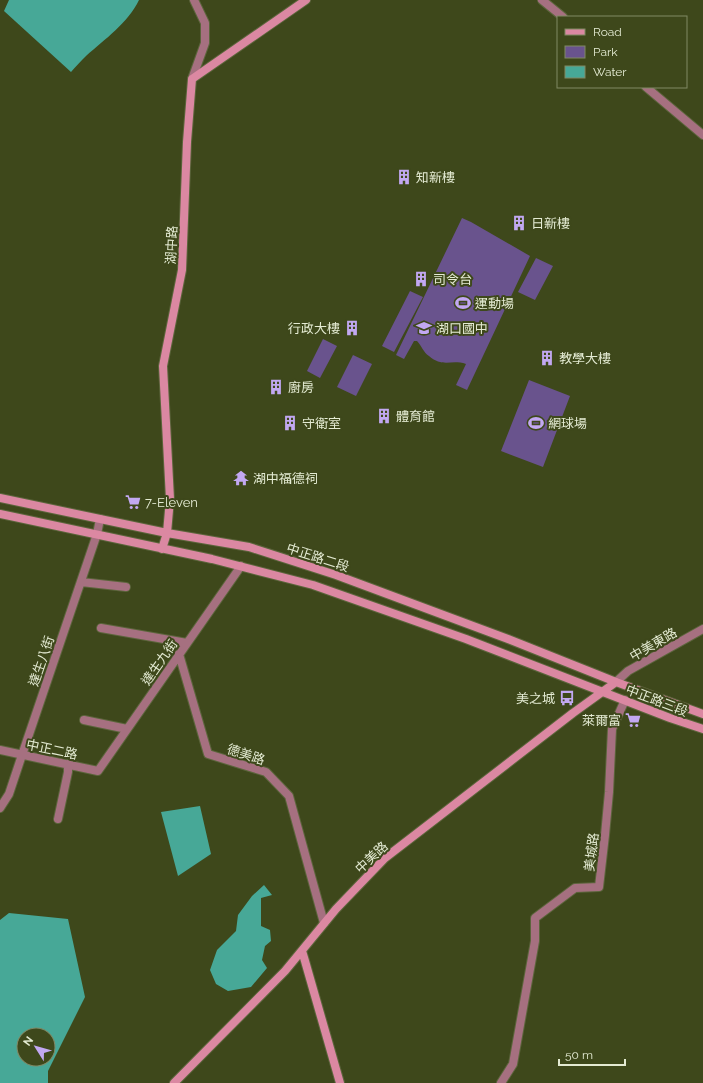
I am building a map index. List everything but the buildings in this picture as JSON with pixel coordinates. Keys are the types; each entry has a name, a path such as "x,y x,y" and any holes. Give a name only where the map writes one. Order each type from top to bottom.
{"main road":[{"path":"192,80 306,0"},
{"name":"湖中路","path":"162,549 167,533 170,499 163,366 182,270 187,142 192,80"},
{"name":"中正路二段","path":"0,498 167,533 249,548 336,574 508,639 616,682"},
{"path":"0,514 212,559 313,585 466,639 603,692"},
{"name":"中美路","path":"174,1083 285,971 336,909 385,858 573,713 616,682"},
{"name":"中正路三段","path":"616,682 703,714"},
{"name":"中正路三段","path":"603,692 703,729"},
{"path":"302,951 340,1083"}],"street":[{"path":"192,80 206,43 204,23 194,0"},
{"path":"542,0 562,16"},
{"path":"647,88 703,135"},
{"name":"達生八街","path":"0,808 9,794 97,534 100,518"},
{"name":"達生九街","path":"98,771 241,566"},
{"path":"81,582 126,587"},
{"path":"101,628 187,642"},
{"name":"中美東路","path":"616,682 628,671 703,629"},
{"name":"德美路","path":"179,654 208,754 266,772 289,796 324,923"},
{"name":"美城路","path":"501,1083 512,1064 535,941 535,918 575,888 599,887 608,806 612,730 625,700"},
{"path":"84,720 127,729"},
{"name":"中正二路","path":"0,750 98,771"},
{"path":"58,819 68,772 68,764"}],"green space":[{"path":"462,218 530,256 467,390 456,385 466,364 456,362 439,362 434,360 425,353 417,341 414,341 404,359 396,355"},
{"path":"536,258 553,266 535,300 518,292"},
{"path":"410,291 423,297 394,352 382,346"},
{"path":"323,339 337,346 320,378 307,371"},
{"path":"353,355 372,364 356,396 337,387"},
{"name":"網球場","path":"529,380 570,396 543,467 501,451"}],"water":[{"path":"9,0 139,0 129,16 71,72 4,11"},
{"path":"200,806 211,854 178,876 161,812"},
{"path":"264,885 272,895 261,898 261,926 270,930 271,941 265,946 262,960 267,968 251,987 228,991 216,984 210,970 217,950 236,931 238,915 252,896"},
{"path":"9,913 68,919 85,997 56,1055 56,1027 16,1027 16,1067 50,1067 48,1071 48,1083 0,1083 0,920"}],"place":[{"name":"知新樓","path":"404,177"},
{"name":"日新樓","path":"519,223"},
{"name":"司令台","path":"421,279"},
{"name":"運動場","path":"463,303"},
{"name":"行政大樓","path":"352,328"},
{"name":"湖口國中","path":"424,328"},
{"name":"教學大樓","path":"547,358"},
{"name":"廚房","path":"276,387"},
{"name":"體育館","path":"384,416"},
{"name":"守衛室","path":"290,423"},
{"name":"網球場","path":"536,423"},
{"name":"湖中福德祠","path":"241,478"},
{"name":"7-Eleven","path":"133,502"},
{"name":"美之城","path":"567,698"},
{"name":"萊爾富","path":"633,720"}]}
